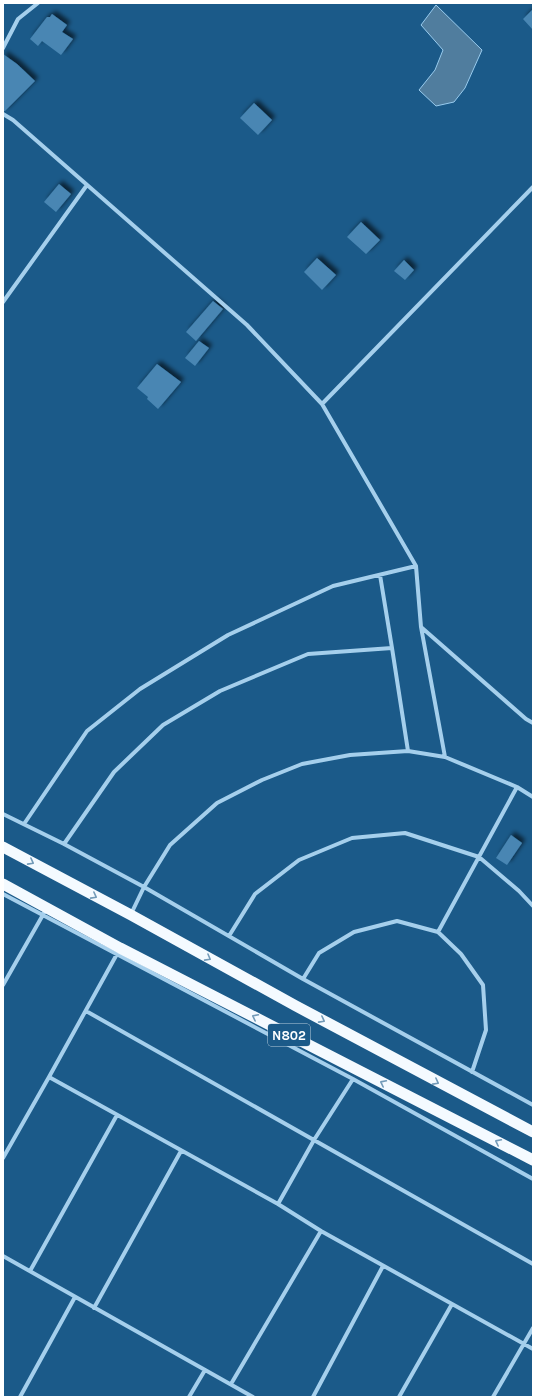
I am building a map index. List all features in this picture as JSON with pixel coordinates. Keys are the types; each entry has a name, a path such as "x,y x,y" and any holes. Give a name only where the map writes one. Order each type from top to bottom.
{"highway":[{"name":"N802","path":"3,847 131,915 296,1006 533,1132"},
{"name":"N802","path":"3,884 45,911 118,951 533,1160"}],"street":[{"path":"3,48 18,19 38,3"},
{"path":"3,114 13,120 247,325 322,404 416,566 421,628 444,757"},
{"path":"3,302 87,185"},
{"path":"322,404 533,187"},
{"path":"24,824 88,731 140,689 235,632 333,586 416,566"},
{"path":"380,575 408,750"},
{"path":"421,628 526,719 533,722"},
{"path":"64,844 114,772 163,725 220,691 308,654 392,648"},
{"path":"131,915 144,888 170,845 217,802 262,780 302,764 350,755 408,750 444,757 517,787 533,798"},
{"path":"438,932 517,787"},
{"path":"3,814 64,844 303,979 533,1105"},
{"path":"229,936 255,894 299,860 352,838 405,833 479,857 519,891 533,906"},
{"path":"3,894 45,911 3,985"},
{"path":"303,979 319,953 354,932 397,922 438,932 460,954 483,985 486,1030 472,1072"},
{"path":"3,1158 118,951 533,1179"},
{"path":"86,1011 533,1264"},
{"path":"49,1077 278,1204 321,1232 533,1349"},
{"path":"278,1204 314,1140 353,1080"},
{"path":"30,1271 117,1115"},
{"path":"94,1308 181,1151"},
{"path":"231,1384 321,1232"},
{"path":"3,1256 253,1397"},
{"path":"313,1397 383,1266"},
{"path":"20,1397 75,1297"},
{"path":"399,1397 452,1304"},
{"path":"493,1397 533,1328"},
{"path":"189,1397 205,1370"}],"water":[{"path":"436,5 482,50 465,88 454,102 436,106 419,90 435,70 443,50 421,25"}],"building":[{"path":"533,9 533,30 523,19"},
{"path":"52,14 67,25 62,32 73,39 61,55 42,41 38,46 30,39 47,17 50,17"},
{"path":"3,54 17,64 35,81 5,111 3,111"},
{"path":"254,103 272,120 258,135 240,118"},
{"path":"59,184 71,194 56,212 44,202"},
{"path":"361,222 380,240 366,254 347,237"},
{"path":"317,258 336,275 322,290 304,272"},
{"path":"404,260 414,270 405,280 394,271"},
{"path":"213,301 223,309 196,341 186,332"},
{"path":"199,341 209,348 195,366 185,358"},
{"path":"157,364 181,382 158,409 147,399 148,397 137,388"},
{"path":"511,835 522,843 507,865 496,858"}]}
